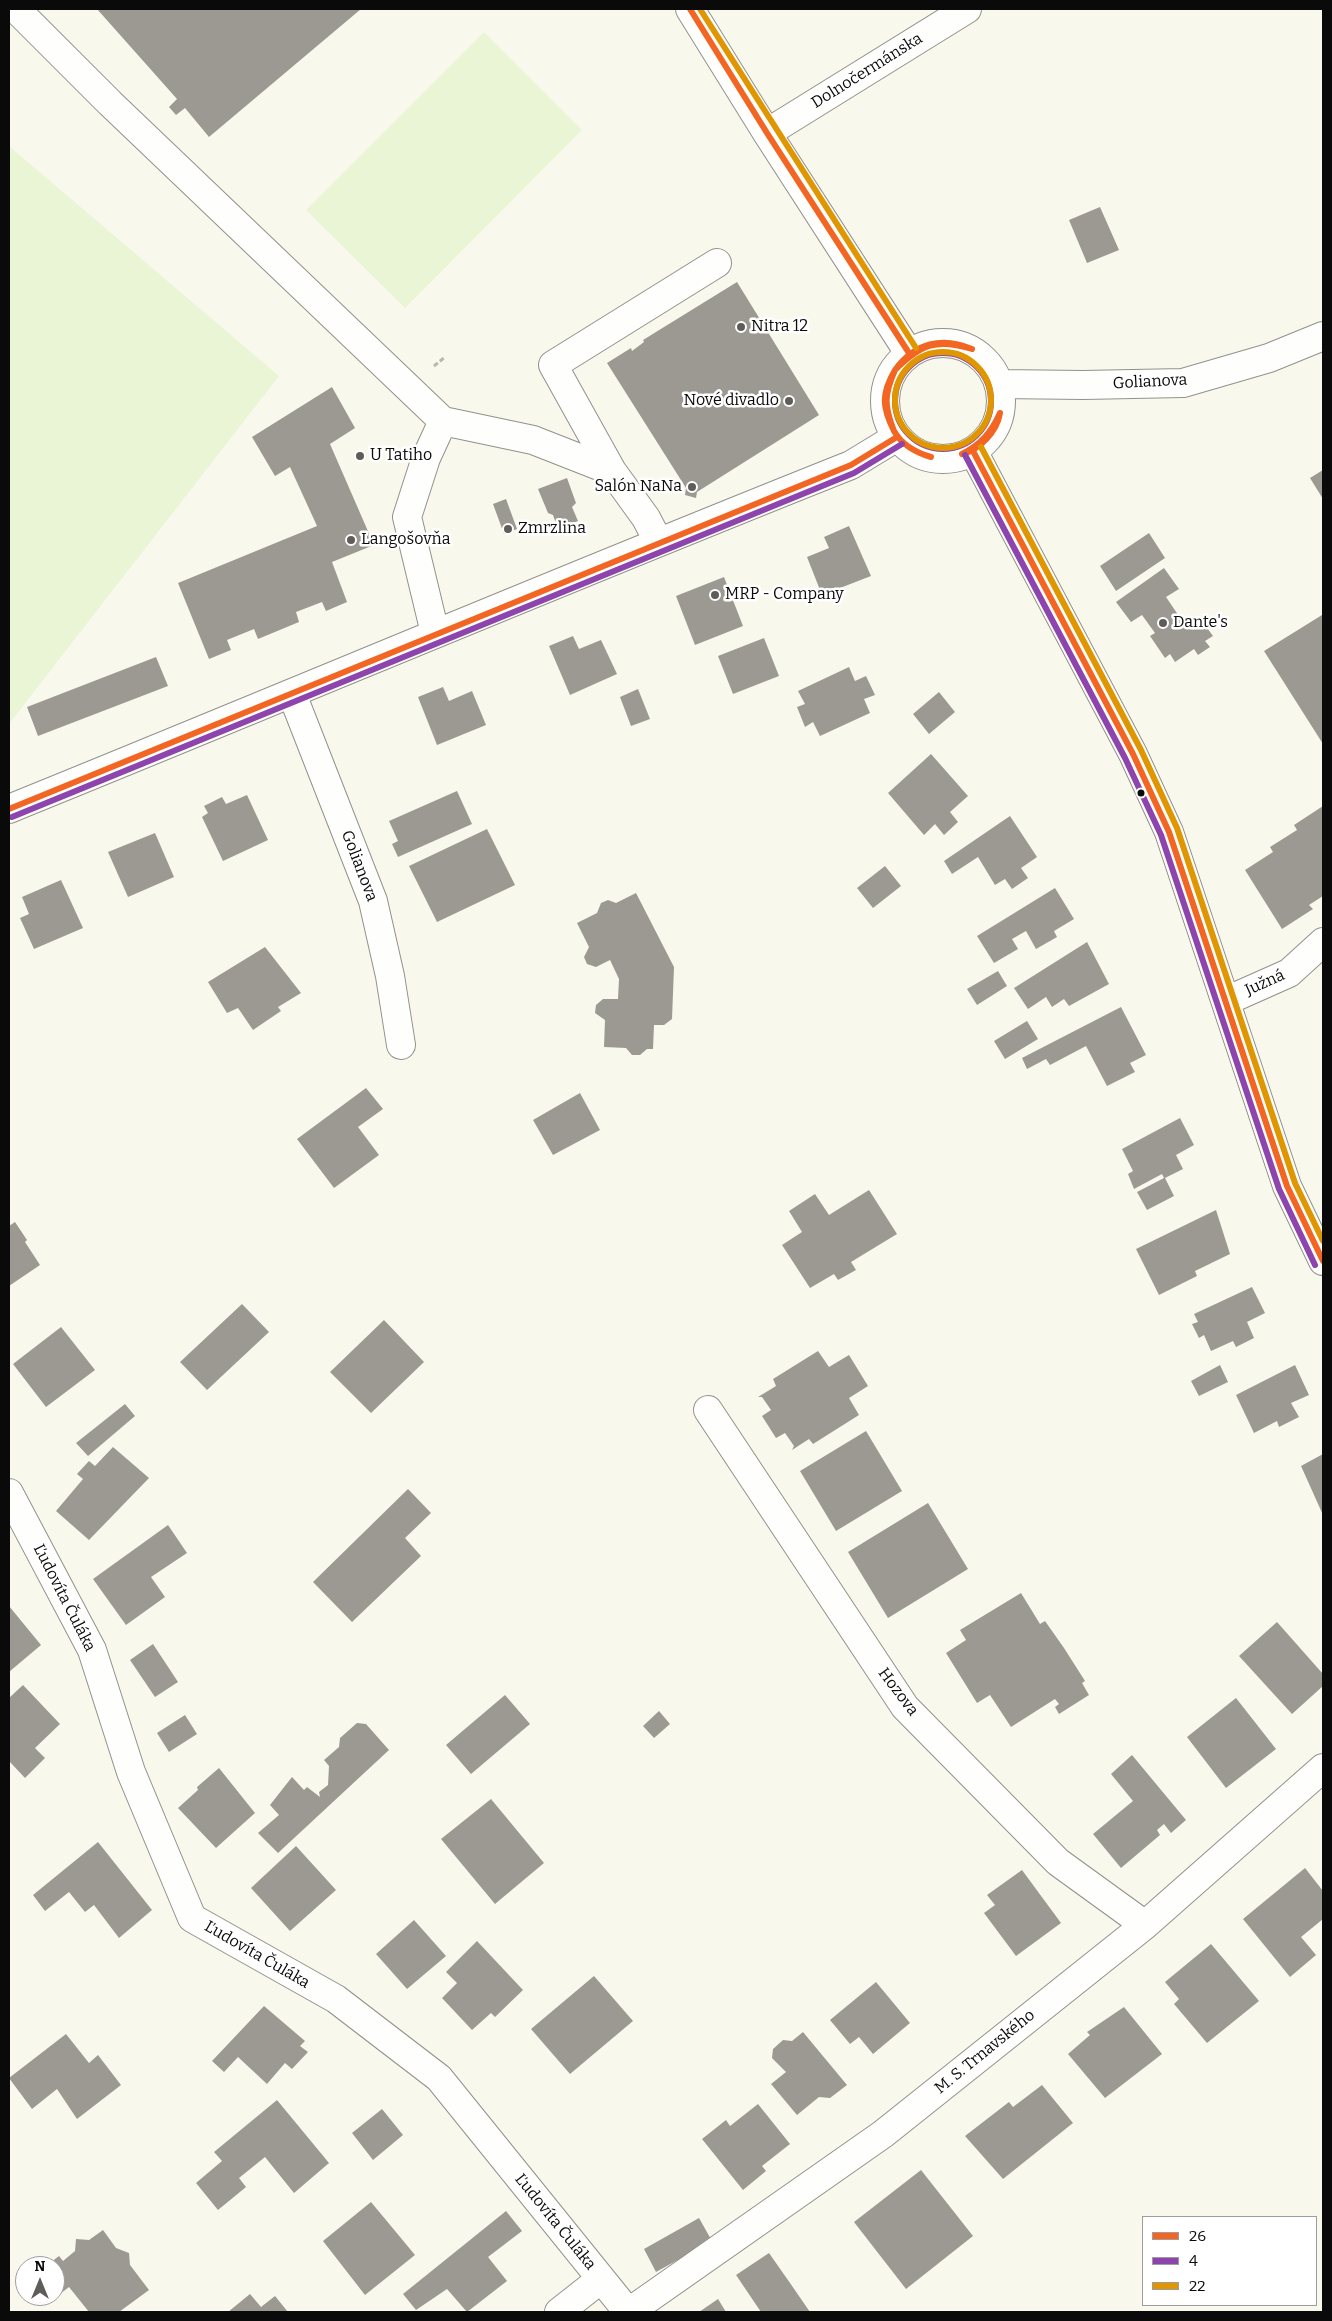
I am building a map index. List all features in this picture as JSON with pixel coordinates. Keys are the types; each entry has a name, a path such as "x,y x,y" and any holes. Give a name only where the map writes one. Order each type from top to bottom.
{"street":[{"path":"16,9 117,110 443,420 533,440 612,471"},
{"path":"690,9 767,133 909,353"},
{"name":"Dolnočermánska","path":"767,133 967,9"},
{"path":"658,541 646,518 612,471 553,365 717,263"},
{"name":"Golianova","path":"999,384 1184,383 1269,358 1323,336"},
{"path":"930,344 959,345 976,352 990,366 999,384 1002,402 997,424 989,436 973,451 953,458 933,458 913,450 897,437 886,413 885,393 895,368 909,353 930,344"},
{"path":"435,633 407,517 426,458 443,420"},
{"path":"9,809 292,694 658,541 851,465 897,437"},
{"path":"973,451 1133,754 1169,832 1287,1186 1323,1261"},
{"name":"Golianova","path":"292,694 373,901 390,976 401,1046"},
{"name":"Južná","path":"1226,1000 1289,973 1323,942"},
{"name":"Hozova","path":"708,1410 906,1707 1058,1862 1144,1925"},
{"name":"Ľudovíta Čuláka","path":"9,1493 92,1650 131,1772 192,1918 336,2000 440,2078 628,2312"},
{"name":"M. S. Trnavského","path":"628,2312 883,2134 1144,1925 1323,1768"},
{"name":"Ľudovíta Čuláka","path":"559,2312 601,2279"}],"green space":[{"path":"484,32 582,130 405,308 306,210"},
{"path":"9,146 279,376 9,724"}],"building":[{"path":"97,9 361,9 209,137 185,108 176,115 169,107 177,99"},
{"path":"1100,207 1119,250 1087,263 1069,220"},
{"path":"737,282 819,415 697,492 696,498 685,495 686,488 607,363 631,348 632,351 644,342 643,340"},
{"path":"332,387 355,428 330,444 374,545 332,562 347,602 326,611 322,602 296,612 299,622 258,639 254,629 227,640 231,650 209,659 178,583 317,526 290,467 275,476 252,437"},
{"path":"1323,470 1323,499 1310,478"},
{"path":"567,478 576,503 572,507 578,521 558,529 553,515 548,513 538,489"},
{"path":"506,499 517,529 504,534 493,504"},
{"path":"849,526 871,576 822,595 807,557 829,548 824,537"},
{"path":"1149,533 1165,558 1116,591 1100,566"},
{"path":"1164,568 1179,589 1166,597 1185,625 1199,617 1213,636 1205,641 1210,647 1198,655 1194,649 1175,662 1170,654 1165,658 1150,636 1155,633 1142,615 1131,622 1116,602"},
{"path":"724,577 743,626 695,645 676,596"},
{"path":"1322,615 1323,617 1323,744 1264,651"},
{"path":"573,636 579,649 601,640 617,674 570,695 549,646"},
{"path":"764,638 779,676 733,694 718,656"},
{"path":"156,657 168,686 38,736 27,707"},
{"path":"849,667 855,681 866,676 875,695 864,699 870,713 820,736 813,722 805,727 797,707 805,704 798,691"},
{"path":"443,687 449,701 472,691 486,725 437,745 418,697"},
{"path":"638,689 650,719 631,726 620,697"},
{"path":"939,692 955,712 929,734 913,714"},
{"path":"931,754 968,796 950,812 958,822 944,835 935,824 924,835 888,793"},
{"path":"457,791 472,824 398,857 392,844 398,841 389,821"},
{"path":"247,795 268,840 223,861 202,817 208,813 204,806 222,797 226,804"},
{"path":"1323,806 1323,896 1309,905 1313,909 1282,929 1245,870 1273,852 1270,847 1297,830 1294,825"},
{"path":"1010,816 1037,857 1021,868 1028,878 1012,889 1005,879 995,885 978,857 952,874 944,861"},
{"path":"487,829 515,885 437,922 409,866"},
{"path":"155,833 174,877 128,897 108,852"},
{"path":"885,866 901,886 873,908 857,888"},
{"path":"61,880 83,928 34,949 20,918 29,914 22,897"},
{"path":"1055,888 1074,919 1054,931 1057,937 1036,949 1026,931 1012,939 1018,949 994,963 977,936"},
{"path":"636,893 674,967 672,1019 664,1025 654,1025 653,1049 647,1049 640,1055 632,1055 626,1048 604,1047 605,1020 595,1013 596,1005 603,999 618,999 619,979 610,960 596,967 587,964 584,957 589,947 577,923 597,913 601,903 608,900 616,903"},
{"path":"1087,942 1109,984 1069,1006 1064,999 1052,1007 1046,997 1028,1009 1014,988"},
{"path":"265,947 301,993 278,1007 281,1011 253,1030 238,1008 227,1013 208,982"},
{"path":"998,971 1007,986 977,1005 967,989"},
{"path":"1121,1007 1146,1055 1130,1063 1135,1072 1107,1086 1086,1046 1050,1065 1046,1059 1027,1069 1022,1058"},
{"path":"1027,1021 1038,1039 1005,1059 994,1041"},
{"path":"366,1088 383,1109 358,1127 379,1155 334,1188 297,1139"},
{"path":"580,1093 600,1130 553,1155 533,1120"},
{"path":"1180,1118 1194,1145 1176,1155 1183,1169 1165,1178 1174,1196 1147,1210 1137,1192 1164,1178 1162,1174 1134,1189 1128,1174 1133,1171 1122,1149"},
{"path":"869,1190 897,1234 851,1262 856,1270 838,1280 834,1274 810,1288 782,1245 802,1232 789,1211 815,1194 829,1215"},
{"path":"1216,1210 1230,1254 1195,1271 1197,1276 1159,1295 1136,1249"},
{"path":"15,1222 40,1265 9,1286 9,1226"},
{"path":"1252,1287 1265,1313 1247,1322 1254,1338 1236,1347 1233,1341 1211,1351 1204,1335 1199,1338 1192,1324 1198,1322 1194,1314"},
{"path":"242,1304 269,1332 207,1390 180,1362"},
{"path":"384,1320 424,1362 371,1413 330,1372"},
{"path":"61,1327 95,1370 46,1407 13,1364"},
{"path":"818,1351 829,1367 849,1355 868,1386 849,1398 859,1415 813,1444 809,1439 792,1450 794,1446 785,1433 776,1438 762,1416 771,1410 762,1397 758,1397 776,1386 773,1379"},
{"path":"1220,1365 1228,1382 1199,1396 1191,1381"},
{"path":"1295,1365 1309,1395 1291,1403 1299,1417 1279,1427 1277,1421 1254,1433 1236,1395"},
{"path":"125,1404 135,1416 88,1456 76,1443"},
{"path":"866,1431 902,1491 836,1531 800,1471"},
{"path":"113,1447 149,1478 89,1540 56,1511 83,1479 77,1474 89,1461 95,1466"},
{"path":"1323,1454 1323,1515 1301,1466"},
{"path":"408,1489 431,1513 405,1538 421,1556 352,1622 313,1582"},
{"path":"928,1503 968,1569 888,1618 848,1552"},
{"path":"168,1525 187,1553 151,1577 165,1597 126,1625 93,1579"},
{"path":"1021,1593 1040,1624 1045,1621 1064,1648 1085,1681 1082,1683 1089,1695 1059,1714 1055,1707 1059,1704 1055,1699 1011,1727 990,1695 977,1703 946,1653 966,1640 960,1630"},
{"path":"9,1606 41,1645 9,1672"},
{"path":"1277,1622 1323,1674 1323,1686 1292,1714 1239,1656"},
{"path":"153,1644 178,1682 155,1697 130,1660"},
{"path":"23,1685 60,1724 35,1748 45,1758 25,1778 9,1761 9,1698"},
{"path":"505,1695 530,1724 471,1774 446,1745"},
{"path":"1236,1698 1276,1749 1226,1788 1187,1737"},
{"path":"659,1711 670,1724 654,1738 643,1726"},
{"path":"185,1715 197,1734 169,1752 157,1733"},
{"path":"357,1723 366,1724 389,1750 278,1853 258,1833 279,1815 270,1805 292,1777 304,1790 307,1787 320,1797 319,1792 328,1785 329,1766 324,1760 339,1747 340,1738"},
{"path":"1132,1755 1186,1820 1171,1833 1164,1824 1157,1830 1160,1835 1121,1868 1093,1834 1133,1801 1111,1774"},
{"path":"219,1768 255,1813 216,1848 178,1808 198,1790 197,1787"},
{"path":"491,1799 544,1863 495,1904 441,1839"},
{"path":"98,1842 152,1910 119,1938 94,1905 85,1912 69,1892 45,1911 33,1895"},
{"path":"296,1846 336,1890 290,1931 251,1888"},
{"path":"1305,1868 1323,1891 1323,1919 1301,1937 1316,1955 1290,1977 1243,1919"},
{"path":"1022,1870 1061,1923 1016,1956 984,1913 995,1905 987,1895"},
{"path":"414,1920 446,1956 407,1989 376,1954"},
{"path":"477,1941 523,1990 495,2017 491,2013 472,2030 442,1998 457,1983 446,1972"},
{"path":"1211,1944 1259,2001 1207,2043 1174,2004 1179,1999 1165,1982"},
{"path":"594,1976 633,2021 570,2074 531,2029"},
{"path":"876,1982 910,2023 873,2054 859,2037 850,2044 830,2020"},
{"path":"264,2006 305,2041 300,2046 308,2052 292,2069 285,2063 267,2084 238,2057 224,2072 212,2061"},
{"path":"1124,2007 1162,2054 1105,2098 1068,2054 1090,2035 1087,2032"},
{"path":"803,2032 847,2085 830,2098 819,2097 797,2115 771,2084 786,2072 772,2058 773,2049 783,2040 792,2041"},
{"path":"66,2034 89,2063 98,2055 121,2085 77,2119 57,2089 32,2109 9,2078"},
{"path":"1042,2085 1073,2123 1003,2179 965,2136 1009,2102 1013,2107"},
{"path":"277,2100 329,2163 294,2193 265,2157 239,2178 246,2187 218,2210 196,2183 222,2161 214,2152"},
{"path":"758,2104 790,2144 762,2166 766,2171 743,2190 702,2139 726,2120 730,2126"},
{"path":"382,2109 403,2135 373,2160 352,2133"},
{"path":"921,2170 973,2236 906,2289 854,2222"},
{"path":"371,2202 415,2255 365,2295 323,2241"},
{"path":"506,2211 522,2231 488,2257 507,2281 467,2312 447,2289 416,2310 403,2294"},
{"path":"699,2218 712,2241 656,2272 644,2249"},
{"path":"103,2230 116,2248 129,2253 130,2265 149,2290 119,2312 89,2312 69,2287 65,2290 65,2259 75,2251 76,2239 89,2240"},
{"path":"769,2253 810,2312 761,2312 736,2275"},
{"path":"250,2294 261,2307 275,2296 288,2312 228,2312"},
{"path":"718,2299 726,2312 699,2312"}],"transit line":[{"name":"26","path":"690,9 767,133 909,353"},
{"name":"22","path":"700,9 916,348"},
{"name":"26","path":"895,370 911,354 930,344 950,343 972,349"},
{"name":"26","path":"895,370 913,354 930,346 949,344 972,349"},
{"name":"22","path":"943,352 961,355 977,366 988,382 991,400 988,418 977,434 961,445 943,448 925,445 909,434 898,418 895,400 898,382 909,366 925,355 943,352"},
{"name":"4","path":"943,353 962,356 977,367 988,382 991,401 988,420 977,435 962,446 943,449 924,446 909,435 898,420 895,401 898,382 909,367 924,356 943,353"},
{"name":"26","path":"894,431 885,407 885,394 895,370"},
{"name":"26","path":"894,431 888,414 887,394 895,370"},
{"name":"26","path":"962,454 985,437 1000,413"},
{"name":"26","path":"962,454 975,449 986,439 995,427 1000,413"},
{"name":"26","path":"894,431 910,448 931,457"},
{"name":"26","path":"9,809 851,465 897,437"},
{"name":"4","path":"12,817 854,473 902,444"},
{"name":"22","path":"981,447 1141,750 1177,828 1295,1183 1323,1241"},
{"name":"26","path":"973,451 1133,754 1169,832 1287,1186 1323,1261"},
{"name":"4","path":"965,455 1125,758 1161,835 1279,1189 1315,1265"}],"place":[{"name":"Nitra 12","path":"741,327"},
{"name":"Nové divadlo","path":"789,401"},
{"name":"U Tatiho","path":"360,456"},
{"name":"Salón NaNa","path":"692,487"},
{"name":"Zmrzlina","path":"508,529"},
{"name":"Langošovňa","path":"351,540"},
{"name":"MRP - Company","path":"715,595"},
{"name":"Dante's","path":"1163,623"}]}
